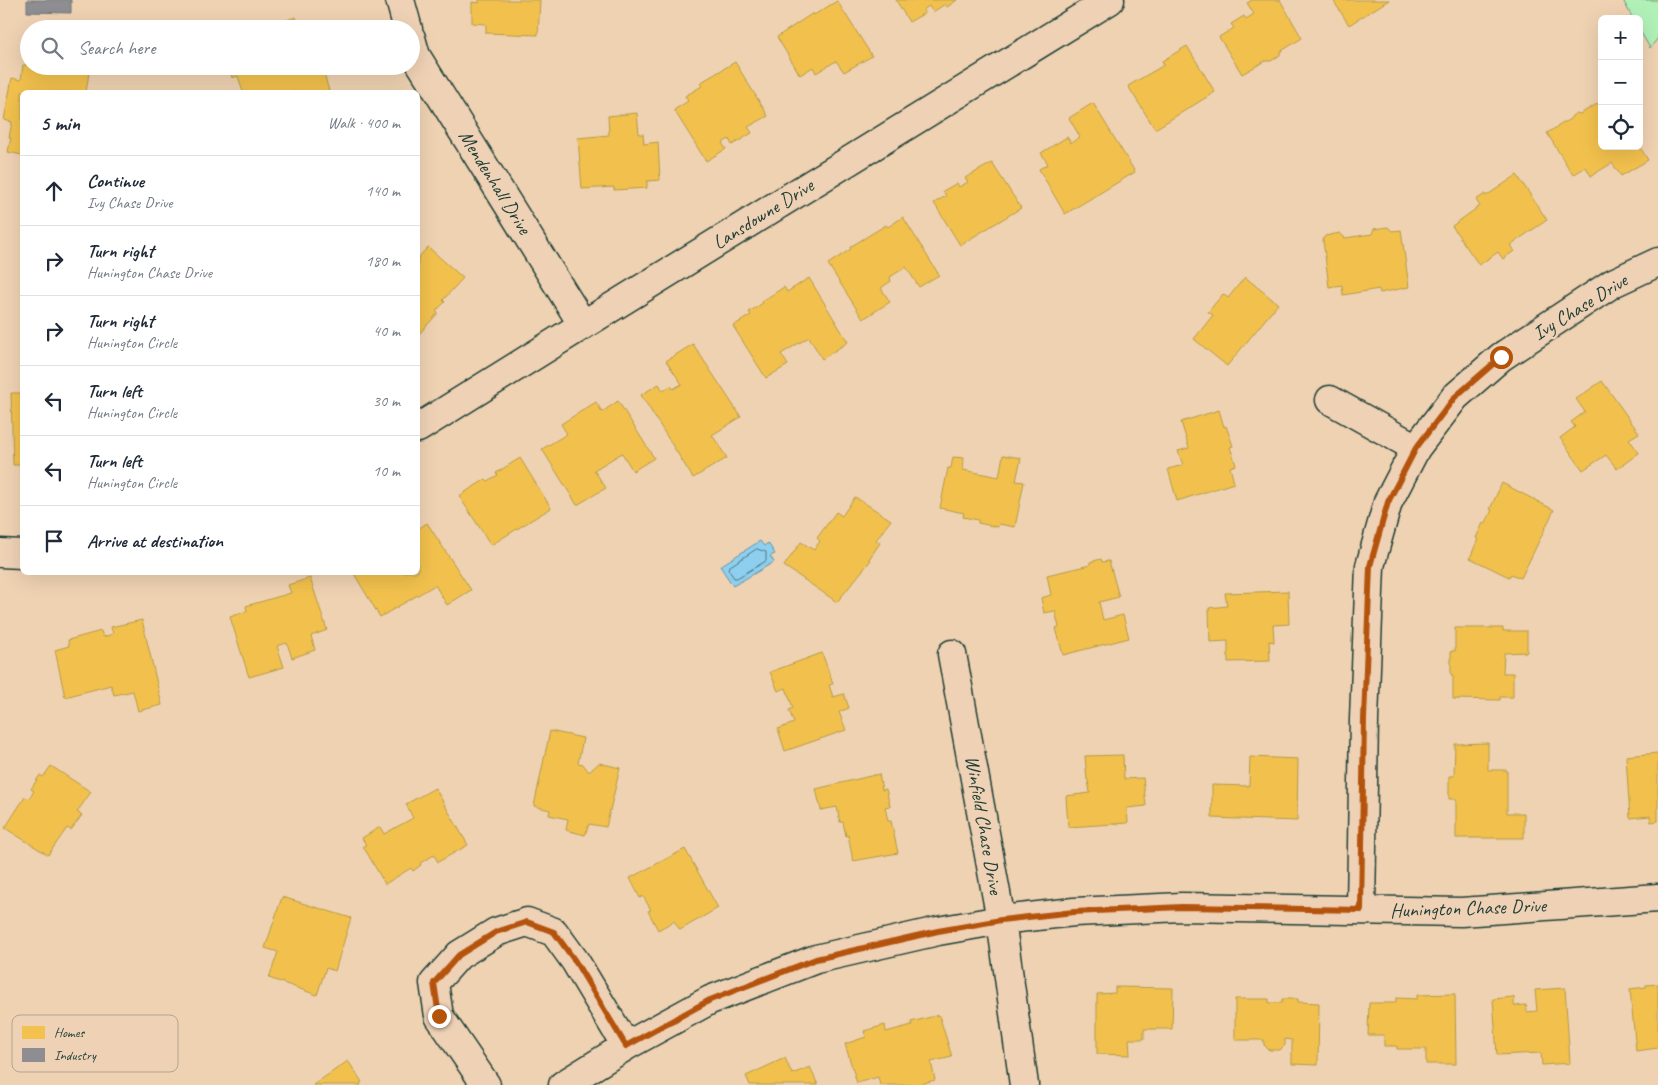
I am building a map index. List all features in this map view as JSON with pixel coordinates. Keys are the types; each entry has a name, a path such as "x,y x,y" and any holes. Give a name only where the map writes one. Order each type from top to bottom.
{"street":[{"path":"400,0 406,20"},
{"name":"Lansdowne Drive","path":"420,427 583,324 1110,0"},
{"name":"Mendenhall Drive","path":"420,62 583,324"},
{"name":"Ivy Chase Drive","path":"1361,910 1364,719 1370,566 1388,502 1416,448 1455,397 1501,357 1613,283 1658,262"},
{"path":"1330,400 1416,448"},
{"path":"0,553 20,554"},
{"name":"Winfield Chase Drive","path":"952,654 1001,920 1024,1085"},
{"name":"Hunington Chase Drive","path":"564,1085 626,1046 710,1000 816,959 938,931 1001,920 1074,912 1182,907 1461,912 1658,898"},
{"path":"486,1085 439,1016 434,983 459,955 496,932 527,922 554,932 575,961 626,1046"}],"green space":[{"path":"1623,0 1658,0 1658,38 1650,48 1643,36 1643,15 1631,15"}],"water":[{"path":"760,541 764,546 768,543 775,554 770,556 774,562 733,586 720,566"}],"building: Homes":[{"path":"479,0 540,0 538,35 486,33 486,24 472,23 472,2 479,3"},
{"path":"896,0 957,0 947,7 945,4 933,12 929,6 923,10 925,13 909,22"},
{"path":"1252,0 1280,0 1302,38 1280,52 1280,55 1271,61 1265,61 1242,74 1219,37 1234,28 1231,24 1244,16 1246,19 1254,14 1247,3"},
{"path":"1333,0 1389,0 1349,25"},
{"path":"837,1 872,56 844,72 836,61 816,73 813,67 800,75 777,37 813,13 814,15"},
{"path":"1187,46 1215,92 1155,129 1128,86 1164,65 1162,61"},
{"path":"735,62 768,116 748,127 752,133 732,145 729,139 722,143 726,149 706,161 674,110 688,101 685,96 702,86 700,83"},
{"path":"22,75 89,75 86,90 20,90 20,155 8,152 12,122 4,120 12,78 21,80"},
{"path":"231,75 325,75 329,90 242,90 238,76 232,78"},
{"path":"1093,103 1135,172 1065,214 1039,169 1048,164 1041,153 1067,137 1071,143 1080,137 1069,118"},
{"path":"1598,103 1598,150 1642,150 1648,160 1621,176 1612,163 1591,176 1586,167 1573,175 1547,133 1570,119 1576,113 1580,114"},
{"path":"637,113 639,134 643,134 644,144 658,142 660,180 647,181 647,188 614,190 614,187 582,189 578,138 609,135 608,116"},
{"path":"992,163 1021,208 960,245 934,203 946,196 943,191 957,183 959,187 968,182 965,178"},
{"path":"1517,175 1547,220 1510,245 1514,251 1503,259 1498,252 1479,265 1452,226 1480,206 1476,200 1485,194 1486,196"},
{"path":"903,217 939,275 919,287 906,267 890,277 891,281 881,288 890,302 863,319 828,264 851,249 850,247"},
{"path":"1388,227 1392,231 1401,230 1409,287 1380,293 1379,289 1343,295 1342,285 1329,287 1323,240 1325,236 1340,233 1345,238 1372,234 1374,229"},
{"path":"428,247 463,278 443,300 445,302 436,311 438,313 420,333 420,256"},
{"path":"1245,277 1278,304 1227,366 1194,339 1213,315 1208,312 1223,294 1228,298"},
{"path":"809,278 848,342 822,359 809,337 781,354 788,365 766,378 733,326 751,315 749,312 784,287 787,292"},
{"path":"693,344 741,417 712,435 727,458 693,478 641,395 659,384 663,391 671,386 673,389 682,384 666,361"},
{"path":"1602,381 1639,433 1629,439 1639,453 1617,469 1606,455 1583,470 1560,438 1575,427 1571,422 1585,412 1576,399"},
{"path":"11,393 20,393 20,465 13,465"},
{"path":"618,401 654,458 633,471 622,453 594,470 606,488 577,505 542,449 567,434 561,424 596,402 602,412"},
{"path":"1219,410 1224,427 1226,426 1233,446 1230,447 1236,465 1230,467 1234,483 1177,501 1168,469 1183,465 1178,451 1189,448 1181,422"},
{"path":"1003,455 1021,458 1016,481 1024,482 1015,527 999,524 998,527 978,523 978,520 963,517 964,513 940,508 948,468 951,468 953,457 964,458 963,470 999,477"},
{"path":"520,458 551,508 491,545 459,496 486,479 487,481 498,475 496,473"},
{"path":"1502,483 1554,510 1521,578 1511,574 1509,577 1470,558 1478,539 1476,538 1492,510 1490,509"},
{"path":"855,497 891,520 876,540 880,543 869,559 871,560 837,602 784,566 801,542 814,550 820,541 817,538 836,512 842,516"},
{"path":"427,523 471,590 447,605 435,585 380,617 355,575 420,575 420,528"},
{"path":"1101,559 1102,562 1109,561 1119,597 1099,602 1103,620 1123,615 1129,638 1063,655 1056,628 1059,627 1055,611 1044,613 1041,598 1051,595 1047,575 1090,565 1090,562"},
{"path":"310,578 327,630 311,636 315,650 292,658 287,643 277,646 284,667 249,677 230,617 247,611 246,606 291,593 288,585"},
{"path":"1288,591 1289,624 1273,625 1274,642 1269,641 1270,661 1228,662 1228,641 1210,642 1209,608 1227,606 1225,593"},
{"path":"142,620 162,705 138,711 133,691 114,695 111,685 65,697 55,650 69,646 68,640 101,631 103,637 113,634 111,627"},
{"path":"1455,628 1503,628 1503,631 1527,631 1527,652 1504,653 1503,673 1513,673 1513,697 1500,697 1500,700 1453,699 1451,651 1455,651"},
{"path":"822,653 833,684 829,685 833,697 844,694 849,708 839,712 846,730 785,751 778,729 794,723 789,710 793,708 786,688 778,691 770,672"},
{"path":"550,731 583,738 578,763 583,764 589,772 599,763 620,768 606,827 589,824 585,835 566,830 568,819 549,815 550,810 534,806"},
{"path":"1488,743 1488,770 1507,770 1507,813 1524,813 1524,838 1456,838 1456,799 1449,799 1449,776 1454,776 1455,744"},
{"path":"1658,753 1658,821 1651,822 1650,816 1630,818 1626,756"},
{"path":"1123,755 1124,779 1143,778 1146,806 1127,808 1128,823 1068,827 1066,796 1090,793 1085,756"},
{"path":"1250,757 1298,759 1297,821 1212,818 1212,785 1249,786"},
{"path":"51,766 91,792 77,812 82,815 71,830 67,828 48,855 5,828 25,797 29,799 34,791 31,789 40,775 43,777"},
{"path":"879,774 882,790 886,789 890,806 885,807 888,821 891,821 898,853 853,861 848,835 846,836 843,822 840,822 837,807 821,810 816,789"},
{"path":"435,788 468,845 438,862 434,855 420,863 421,865 413,871 411,868 385,884 363,846 366,845 362,838 380,827 384,834 413,818 406,804"},
{"path":"685,849 718,908 680,930 674,921 658,930 648,911 651,910 643,896 640,898 630,878"},
{"path":"282,897 351,918 335,971 326,968 317,995 269,978 278,952 265,948"},
{"path":"1658,984 1658,1048 1636,1051 1630,989"},
{"path":"1115,987 1173,988 1172,1029 1144,1029 1144,1039 1129,1039 1130,1055 1097,1054 1097,994 1115,993"},
{"path":"1565,988 1570,1063 1542,1065 1541,1053 1497,1055 1493,999 1514,997 1514,1006 1526,1005 1527,1012 1537,1011 1535,990"},
{"path":"1455,994 1456,1064 1426,1064 1426,1049 1397,1049 1397,1046 1384,1046 1384,1035 1368,1035 1369,1003 1396,1003 1396,998 1417,999 1417,995"},
{"path":"1235,999 1269,999 1269,1003 1282,1003 1282,999 1298,999 1298,1002 1319,1003 1318,1065 1292,1064 1292,1040 1285,1039 1285,1045 1280,1050 1269,1050 1264,1045 1264,1040 1235,1040"},
{"path":"939,1015 952,1057 931,1062 935,1080 916,1085 880,1085 878,1077 857,1083 845,1044 866,1037 864,1031 885,1025 886,1032 912,1025 911,1022"},
{"path":"785,1058 792,1074 810,1067 818,1085 750,1085 746,1076"},
{"path":"348,1061 362,1082 360,1083 361,1085 313,1085"}],"building: Industry":[{"path":"27,0 71,0 71,13 27,12"}],"route":[{"path":"439,1016 434,983 459,955 496,932 527,922 554,932 575,961 626,1046 710,1000 816,959 938,931 1001,920 1074,912 1182,907 1361,910 1364,719 1370,566 1388,502 1416,448 1455,397 1501,357"}]}
